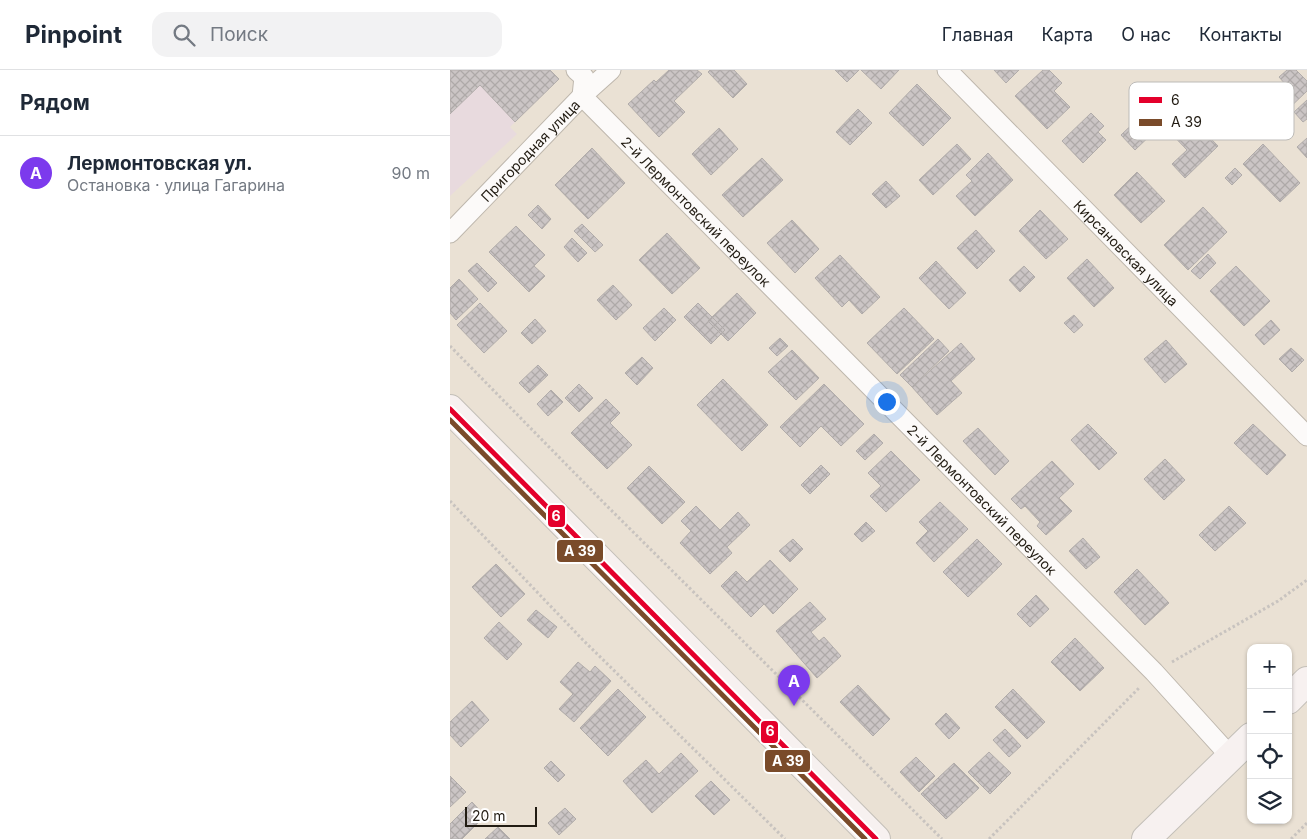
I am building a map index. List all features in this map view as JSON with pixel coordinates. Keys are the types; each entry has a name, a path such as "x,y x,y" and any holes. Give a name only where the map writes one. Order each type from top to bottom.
{"main road":[{"path":"450,409 876,839"},
{"path":"1292,696 1307,681"},
{"path":"1146,839 1247,741"}],"street":[{"path":"576,70 584,77 582,96"},
{"name":"Пригородная улица","path":"450,233 582,96 611,70"},
{"name":"Кирсановская улица","path":"947,70 1307,436"},
{"name":"2-й Лермонтовский переулок","path":"582,96 1154,672 1231,757"}],"path":[{"path":"450,346 597,496 942,839"},
{"path":"450,501 582,639 786,839"},
{"path":"989,839 1154,672 1278,601 1307,580"},
{"path":"1291,839 1307,823"}],"shaded area":[{"path":"450,70 550,70 559,79 510,127 517,134 450,196"}],"building":[{"path":"450,70 550,70 559,79 515,122 480,85 450,114"},
{"path":"669,70 697,70 702,74 674,101 685,112 659,137 628,104 654,80 656,82"},
{"path":"710,70 734,70 747,84 733,98 708,72"},
{"path":"835,70 859,70 847,82"},
{"path":"861,70 899,70 881,89"},
{"path":"994,70 1019,70 1006,83"},
{"path":"1043,70 1049,70 1062,83 1054,91 1070,107 1047,129 1015,96"},
{"path":"1287,70 1296,70 1307,81 1307,91 1294,103 1294,82 1283,82 1279,77"},
{"path":"917,84 951,118 923,146 889,113"},
{"path":"1307,100 1307,119 1303,122 1294,112"},
{"path":"858,109 872,123 850,145 836,132"},
{"path":"1091,113 1104,126 1098,132 1106,140 1083,163 1062,141"},
{"path":"1129,127 1129,140 1146,140 1135,150 1121,135"},
{"path":"719,128 738,149 711,175 692,154"},
{"path":"1307,138 1307,158 1297,147"},
{"path":"1177,140 1212,140 1218,146 1185,178 1172,164 1187,150"},
{"path":"957,144 971,159 933,195 919,180"},
{"path":"1263,144 1300,183 1280,202 1243,164"},
{"path":"592,148 625,183 588,219 555,185"},
{"path":"988,153 1013,180 975,216 956,196 972,181 966,175"},
{"path":"762,158 783,180 743,217 722,195"},
{"path":"1235,168 1242,175 1232,185 1225,178"},
{"path":"1137,172 1165,201 1141,223 1114,195"},
{"path":"886,181 900,196 886,208 872,194"},
{"path":"538,205 551,219 542,229 528,215"},
{"path":"1203,207 1227,232 1188,270 1164,245"},
{"path":"1040,210 1068,239 1046,259 1019,231"},
{"path":"792,220 819,249 795,273 767,243"},
{"path":"582,224 603,245 595,252 574,231"},
{"path":"516,226 545,255 534,266 545,276 529,292 489,252"},
{"path":"976,230 995,251 977,269 957,248"},
{"path":"667,233 700,268 672,294 639,260"},
{"path":"572,238 587,253 578,262 564,247"},
{"path":"1208,254 1216,263 1200,279 1191,271"},
{"path":"840,255 880,297 862,314 849,300 842,307 815,278"},
{"path":"1087,259 1114,288 1094,307 1067,278"},
{"path":"936,261 966,293 949,309 919,278"},
{"path":"477,263 497,283 488,292 468,271"},
{"path":"1024,266 1035,277 1020,292 1009,280"},
{"path":"1236,266 1270,301 1244,326 1210,291"},
{"path":"459,279 478,299 456,320 450,313 450,288"},
{"path":"613,285 632,305 616,320 597,300"},
{"path":"737,293 756,313 728,341 708,321"},
{"path":"480,303 507,331 484,353 457,325"},
{"path":"698,303 725,330 711,344 684,317"},
{"path":"664,308 676,320 655,341 643,328"},
{"path":"904,308 934,339 897,374 867,343"},
{"path":"1074,315 1083,325 1074,333 1064,323"},
{"path":"535,319 546,331 532,344 521,333"},
{"path":"1271,320 1280,330 1264,345 1255,335"},
{"path":"780,338 788,346 777,356 769,348"},
{"path":"938,339 949,351 912,387 900,375"},
{"path":"1166,340 1187,364 1165,383 1144,359"},
{"path":"961,343 975,359 951,381 962,393 937,415 912,387"},
{"path":"1291,348 1304,360 1292,372 1279,359"},
{"path":"792,350 819,378 796,400 768,372"},
{"path":"642,357 653,368 637,385 625,373"},
{"path":"538,365 548,375 529,393 519,383"},
{"path":"723,379 768,425 742,451 697,405"},
{"path":"579,384 593,398 579,412 565,398"},
{"path":"824,384 864,424 841,446 821,426 800,447 780,427"},
{"path":"551,390 563,402 548,416 537,404"},
{"path":"606,399 620,413 610,423 632,445 607,469 571,433"},
{"path":"1088,424 1117,453 1099,470 1071,440"},
{"path":"1253,424 1286,455 1267,475 1234,443"},
{"path":"978,428 1009,461 995,475 963,441"},
{"path":"874,434 883,443 865,460 856,451"},
{"path":"891,451 920,480 886,512 870,496 881,486 868,473"},
{"path":"1165,459 1185,480 1164,500 1144,479"},
{"path":"1052,461 1074,484 1059,498 1072,511 1046,535 1037,526 1040,522 1025,506 1021,509 1011,499"},
{"path":"821,465 830,474 810,494 801,485"},
{"path":"649,466 685,502 662,524 627,488"},
{"path":"940,502 968,529 934,562 916,543 928,531 919,522"},
{"path":"696,506 720,530 738,512 750,525 727,547 732,553 710,574 680,543 691,531 681,521"},
{"path":"1229,506 1246,523 1215,551 1199,535"},
{"path":"866,522 875,531 862,542 854,534"},
{"path":"1083,538 1100,557 1086,569 1069,551"},
{"path":"793,539 803,549 790,562 779,551"},
{"path":"977,539 1002,564 968,597 943,572"},
{"path":"770,560 798,589 773,614 764,604 751,617 721,586 736,571 747,582"},
{"path":"496,564 525,594 501,617 472,587"},
{"path":"1137,569 1169,603 1145,625 1114,592"},
{"path":"1036,595 1049,609 1030,627 1017,614"},
{"path":"810,602 826,619 811,632 819,641 824,637 841,656 817,678 776,631"},
{"path":"536,610 557,627 548,638 527,620"},
{"path":"499,622 522,644 507,660 484,638"},
{"path":"1075,638 1104,668 1080,691 1051,662"},
{"path":"578,662 590,672 595,666 611,681 574,722 559,709 573,694 560,682"},
{"path":"858,685 890,719 873,736 840,702"},
{"path":"618,689 646,717 608,756 580,728"},
{"path":"1013,689 1045,722 1027,739 995,707"},
{"path":"472,701 489,720 461,747 450,735 450,722"},
{"path":"946,713 960,728 949,739 935,724"},
{"path":"1005,729 1021,746 1009,757 993,740"},
{"path":"989,752 1011,773 990,794 968,772"},
{"path":"681,753 698,771 652,813 623,781 646,760 659,774"},
{"path":"916,757 935,776 919,792 900,772"},
{"path":"551,761 565,775 558,782 544,768"},
{"path":"954,763 979,788 946,819 921,794"},
{"path":"450,776 466,792 450,807"},
{"path":"711,781 730,800 714,815 695,796"},
{"path":"472,802 485,816 462,839 450,839 450,824"},
{"path":"565,808 576,819 559,835 548,823"},
{"path":"498,827 510,839 485,839"}],"transit line":[{"name":"6","path":"450,409 876,839"},
{"path":"450,420 865,839"}],"place":[{"name":"Лермонтовская ул.","path":"794,706"}]}
